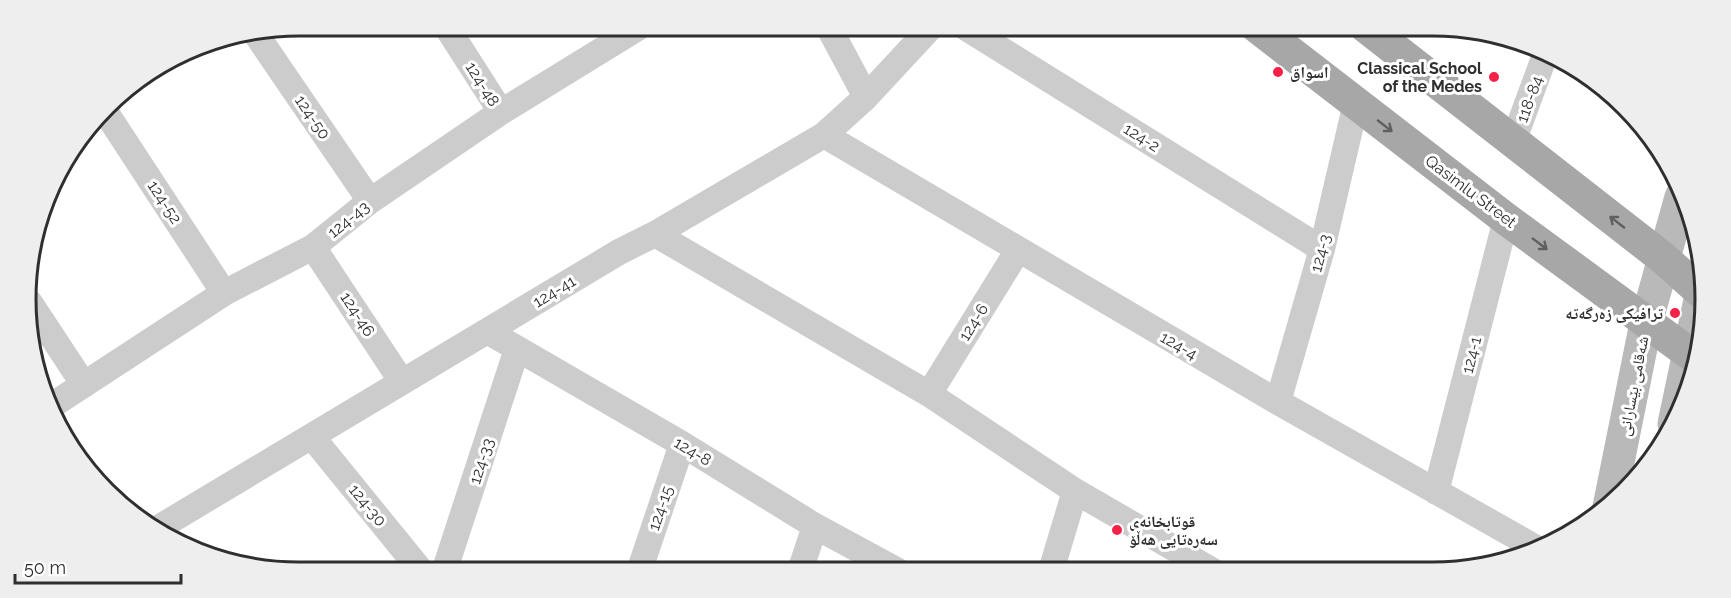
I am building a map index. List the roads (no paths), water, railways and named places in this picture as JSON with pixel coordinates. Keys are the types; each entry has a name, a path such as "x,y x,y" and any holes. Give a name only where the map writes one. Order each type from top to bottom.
{"main road":[{"name":"Qasimlu Street","path":"1269,36 1506,219 1689,353"},
{"path":"1378,36 1663,258 1694,287"},
{"name":"شەقامی بێسارانی","path":"1612,490 1646,323 1678,205"}],"street":[{"name":"124-48","path":"452,36 501,112"},
{"name":"124-43","path":"57,402 224,293 314,246 370,201 501,112 625,36"},
{"path":"833,36 866,97"},
{"name":"124-41","path":"164,525 313,438 619,252 655,234 824,135 866,97 923,36"},
{"name":"124-2","path":"979,36 1322,249"},
{"name":"124-50","path":"259,39 370,201"},
{"name":"118-84","path":"1513,142 1543,61"},
{"name":"124-3","path":"1278,402 1322,249 1356,103"},
{"name":"124-52","path":"109,117 224,293"},
{"name":"124-4","path":"824,135 1278,402 1528,544"},
{"name":"124-1","path":"1436,492 1506,219"},
{"path":"655,234 929,394 1075,491 1197,562"},
{"name":"124-46","path":"314,246 402,382"},
{"name":"124-6","path":"929,394 1018,250"},
{"path":"37,313 84,385"},
{"name":"124-8","path":"487,331 682,444 815,526 881,562"},
{"name":"124-33","path":"447,562 517,349"},
{"name":"124-30","path":"313,438 414,562"},
{"name":"124-15","path":"642,562 682,444"},
{"path":"1054,562 1075,491"},
{"path":"803,562 815,526"}],"place":[{"name":"اسواق","path":"1278,72"},
{"name":"Classical School of the Medes","path":"1494,77"},
{"name":"ترافیکی زەرگەتە","path":"1675,313"},
{"name":"قوتابخانەی سەرەتایی هەڵۆ","path":"1117,530"}]}
